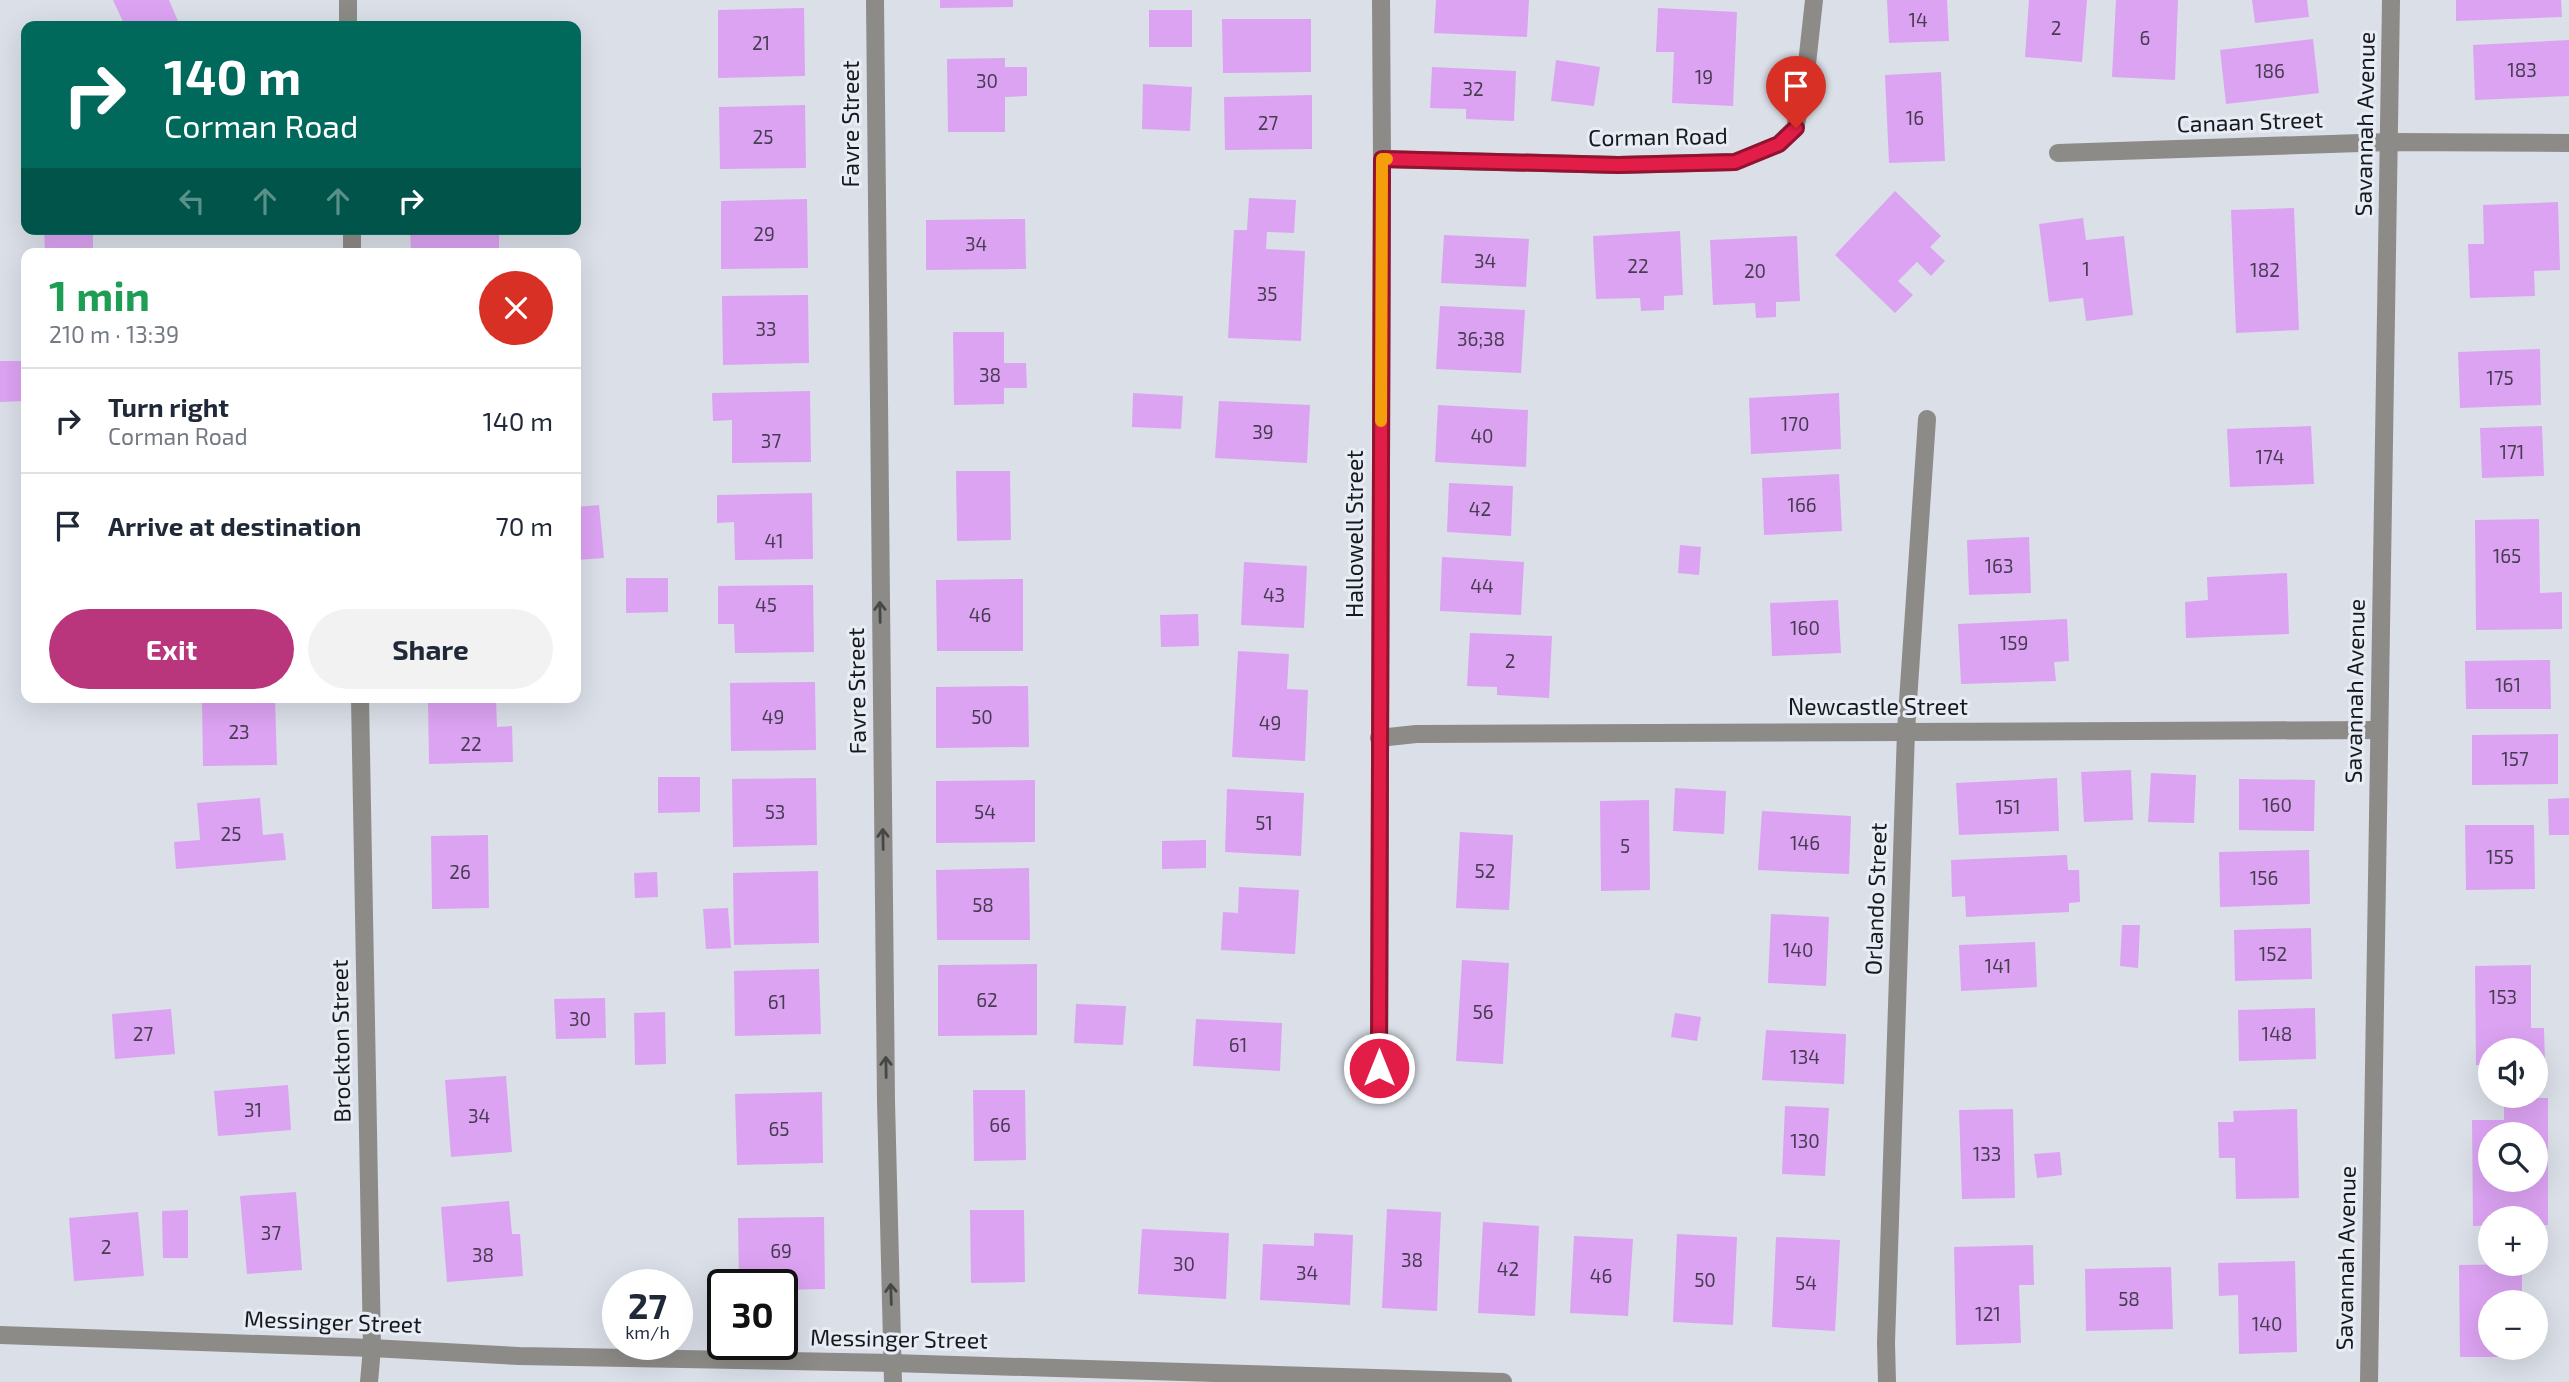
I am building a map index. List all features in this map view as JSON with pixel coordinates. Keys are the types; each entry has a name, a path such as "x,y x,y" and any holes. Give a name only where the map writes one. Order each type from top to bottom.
{"street":[{"path":"348,0 348,21"},
{"name":"Favre Street","path":"875,0 886,1101 893,1382"},
{"name":"Hallowell Street","path":"1379,1068 1381,0"},
{"name":"Corman Road","path":"1382,159 1618,165 1735,162 1779,144 1796,128 1805,82 1814,0"},
{"name":"Savannah Avenue","path":"2369,1382 2391,0"},
{"name":"Canaan Street","path":"2058,153 2390,142 2569,143"},
{"name":"Orlando Street","path":"1888,1382 1886,1343 1906,731 1927,419"},
{"name":"Brockton Street","path":"360,703 372,1348 369,1382"},
{"name":"Newcastle Street","path":"1379,738 1416,734 2378,730"},
{"name":"Messinger Street","path":"0,1335 519,1356 893,1363 1503,1382"}],"building":[{"path":"113,0 169,0 178,21 123,21"},
{"path":"940,0 1013,0 1013,7 940,8"},
{"path":"1436,0 1529,0 1527,37 1434,33"},
{"path":"1887,0 1947,0 1949,41 1889,43"},
{"path":"2029,0 2087,0 2082,62 2025,57"},
{"path":"2116,0 2178,0 2175,80 2112,77"},
{"path":"2252,0 2307,0 2309,17 2255,23"},
{"path":"2456,0 2561,0 2562,17 2456,21"},
{"path":"804,8 805,76 718,78 718,10"},
{"path":"1658,8 1737,12 1733,106 1672,103 1674,52 1656,52"},
{"path":"1149,10 1192,10 1192,47 1149,47"},
{"path":"1222,19 1311,19 1311,72 1223,73"},
{"path":"2313,39 2319,93 2226,104 2220,50"},
{"path":"2569,40 2569,96 2475,100 2473,45"},
{"path":"1005,58 1005,67 1027,67 1027,96 1005,97 1005,132 948,132 947,59"},
{"path":"1556,60 1600,67 1594,106 1551,101"},
{"path":"1432,67 1516,71 1514,121 1466,119 1466,109 1430,108"},
{"path":"1941,72 1945,161 1889,163 1885,75"},
{"path":"1143,84 1192,87 1190,131 1142,129"},
{"path":"1312,95 1312,149 1225,150 1224,97"},
{"path":"805,105 806,168 720,169 719,107"},
{"path":"1895,191 1941,236 1930,247 1945,261 1931,276 1917,262 1898,281 1913,295 1895,313 1835,255"},
{"path":"1249,198 1296,200 1294,233 1267,232 1266,249 1305,251 1301,341 1228,338 1234,230 1247,230"},
{"path":"807,199 808,268 721,269 721,201"},
{"path":"2558,202 2560,270 2534,271 2535,296 2470,298 2468,244 2484,244 2483,205"},
{"path":"2294,208 2299,330 2236,333 2231,210"},
{"path":"2083,218 2086,240 2124,236 2133,315 2086,321 2083,298 2049,302 2039,224"},
{"path":"1025,219 1026,269 926,270 926,220"},
{"path":"1680,231 1683,295 1664,296 1664,310 1641,311 1640,298 1596,299 1593,236"},
{"path":"44,235 93,235 93,248 45,248"},
{"path":"410,235 499,235 499,248 411,248"},
{"path":"1444,235 1529,239 1526,287 1441,283"},
{"path":"1797,236 1800,301 1776,302 1776,317 1756,318 1755,303 1713,305 1710,240"},
{"path":"808,295 809,363 723,365 722,296"},
{"path":"1440,306 1525,310 1521,373 1436,369"},
{"path":"953,332 1004,332 1004,363 1026,363 1027,388 1004,388 1004,404 954,405"},
{"path":"2540,349 2541,405 2460,408 2458,352"},
{"path":"0,361 21,361 21,401 0,402"},
{"path":"810,391 811,462 732,463 732,420 713,421 712,393"},
{"path":"1133,393 1183,396 1181,429 1132,427"},
{"path":"1839,393 1841,449 1751,454 1749,398"},
{"path":"1219,401 1310,405 1307,463 1215,458"},
{"path":"1438,405 1528,410 1526,467 1435,462"},
{"path":"2311,426 2314,484 2230,487 2227,429"},
{"path":"2542,426 2544,476 2482,478 2480,428"},
{"path":"956,471 1010,471 1011,540 957,541"},
{"path":"1839,474 1842,531 1764,535 1762,478"},
{"path":"1449,483 1513,486 1511,536 1447,532"},
{"path":"812,493 813,559 735,560 734,522 717,523 717,495"},
{"path":"599,505 604,558 581,560 581,507"},
{"path":"2539,519 2540,593 2562,592 2562,629 2476,630 2475,520"},
{"path":"2029,537 2031,593 1969,595 1967,540"},
{"path":"1680,545 1701,547 1699,575 1678,573"},
{"path":"1442,557 1524,562 1521,615 1440,611"},
{"path":"1244,562 1307,566 1304,628 1241,625"},
{"path":"2287,573 2289,634 2186,638 2185,602 2208,600 2207,577"},
{"path":"626,578 668,578 668,612 626,613"},
{"path":"1023,579 1023,651 937,651 936,580"},
{"path":"813,585 814,652 735,653 734,624 718,624 718,586"},
{"path":"1838,600 1841,653 1772,656 1770,603"},
{"path":"1198,614 1199,646 1161,647 1160,615"},
{"path":"2067,619 2069,661 2054,662 2056,681 1961,684 1958,624"},
{"path":"1470,633 1552,636 1549,698 1497,695 1497,687 1467,686"},
{"path":"1238,651 1289,654 1287,689 1308,690 1305,761 1232,757"},
{"path":"2550,660 2551,709 2466,709 2465,661"},
{"path":"815,682 816,750 731,751 730,683"},
{"path":"1028,686 1029,747 936,748 936,687"},
{"path":"202,703 275,703 277,765 203,766"},
{"path":"428,703 496,703 497,727 512,726 513,762 429,764"},
{"path":"2558,734 2558,784 2472,785 2472,735"},
{"path":"2131,770 2133,820 2084,822 2081,772"},
{"path":"2151,773 2196,775 2194,823 2148,822"},
{"path":"658,777 700,777 700,812 658,813"},
{"path":"816,778 817,845 733,847 732,779"},
{"path":"2057,778 2059,831 1959,835 1956,783"},
{"path":"2239,779 2315,780 2314,831 2239,830"},
{"path":"1035,780 1035,842 936,843 936,781"},
{"path":"1675,788 1726,791 1724,834 1673,831"},
{"path":"1227,789 1304,793 1301,856 1225,852"},
{"path":"260,798 263,835 283,833 286,860 176,869 174,842 200,840 197,803"},
{"path":"2569,798 2569,835 2549,835 2548,799"},
{"path":"1649,800 1650,890 1601,891 1600,801"},
{"path":"1762,811 1851,816 1849,874 1758,870"},
{"path":"2465,825 2534,825 2535,889 2466,890"},
{"path":"1460,832 1513,835 1509,910 1456,908"},
{"path":"488,835 489,908 432,909 431,836"},
{"path":"1206,840 1206,868 1162,869 1162,841"},
{"path":"2309,850 2310,904 2220,907 2219,852"},
{"path":"2067,855 2068,870 2079,870 2080,902 2069,903 2069,912 1966,917 1965,896 1952,897 1951,860"},
{"path":"1029,868 1030,940 937,940 936,870"},
{"path":"818,871 819,943 734,945 733,873"},
{"path":"657,872 658,897 635,898 634,873"},
{"path":"1239,887 1299,890 1295,954 1221,950 1223,912 1238,913"},
{"path":"728,908 731,948 706,949 703,909"},
{"path":"1771,914 1829,917 1826,986 1768,983"},
{"path":"2122,925 2140,925 2138,968 2120,966"},
{"path":"2311,928 2312,979 2235,981 2234,930"},
{"path":"2035,942 2037,987 1961,991 1959,945"},
{"path":"1462,960 1509,963 1503,1064 1456,1061"},
{"path":"1037,964 1037,1035 938,1036 938,965"},
{"path":"2531,965 2531,1028 2544,1028 2544,1038 2478,1038 2476,1065 2475,966"},
{"path":"819,969 821,1034 735,1036 734,971"},
{"path":"605,998 606,1038 556,1039 554,999"},
{"path":"1076,1004 1126,1006 1123,1045 1074,1043"},
{"path":"2315,1008 2316,1059 2239,1061 2238,1010"},
{"path":"171,1009 175,1054 115,1059 112,1014"},
{"path":"665,1012 666,1064 635,1065 634,1013"},
{"path":"1675,1013 1701,1017 1697,1041 1671,1037"},
{"path":"1196,1019 1282,1023 1280,1071 1193,1066"},
{"path":"1766,1030 1846,1034 1844,1084 1762,1080"},
{"path":"506,1076 512,1152 451,1157 445,1080"},
{"path":"288,1085 291,1130 218,1136 214,1091"},
{"path":"973,1090 1025,1090 1026,1160 974,1161"},
{"path":"822,1092 823,1163 737,1165 735,1094"},
{"path":"1785,1106 1829,1108 1825,1176 1782,1174"},
{"path":"2504,1108 2548,1108 2548,1122 2478,1122 2478,1192 2548,1192 2548,1206 2478,1206 2478,1226 2473,1226 2472,1120 2504,1120"},
{"path":"2013,1109 2015,1198 1962,1199 1959,1110"},
{"path":"2297,1109 2299,1198 2236,1199 2235,1158 2219,1158 2218,1122 2234,1122 2233,1111"},
{"path":"2060,1152 2062,1175 2037,1178 2034,1154"},
{"path":"296,1192 302,1270 247,1274 240,1196"},
{"path":"509,1201 512,1234 520,1234 523,1276 447,1282 441,1207"},
{"path":"1387,1209 1441,1212 1437,1311 1382,1308"},
{"path":"188,1210 188,1258 163,1258 162,1211"},
{"path":"970,1210 1024,1210 1025,1282 971,1283"},
{"path":"138,1212 144,1276 74,1281 69,1218"},
{"path":"824,1217 825,1289 798,1290 798,1269 739,1269 738,1218"},
{"path":"1483,1222 1539,1226 1535,1316 1478,1313"},
{"path":"1142,1229 1229,1233 1226,1299 1138,1294"},
{"path":"1314,1233 1353,1235 1350,1305 1260,1300 1263,1244 1314,1246"},
{"path":"1677,1234 1737,1237 1733,1325 1673,1322"},
{"path":"1574,1236 1633,1239 1628,1316 1570,1313"},
{"path":"1776,1237 1840,1240 1835,1331 1772,1327"},
{"path":"2033,1245 2034,1285 2019,1285 2021,1343 1956,1345 1954,1247"},
{"path":"2295,1261 2297,1352 2239,1354 2238,1295 2219,1296 2218,1263"},
{"path":"2459,1265 2478,1265 2478,1276 2522,1276 2522,1290 2478,1290 2478,1357 2460,1357"},
{"path":"2171,1267 2173,1329 2086,1331 2085,1269"}],"slow traffic":[{"path":"1381,421 1382,159 1387,159"}],"route":[{"path":"1379,1068 1382,159 1618,165 1735,162 1779,144 1796,128"}]}
